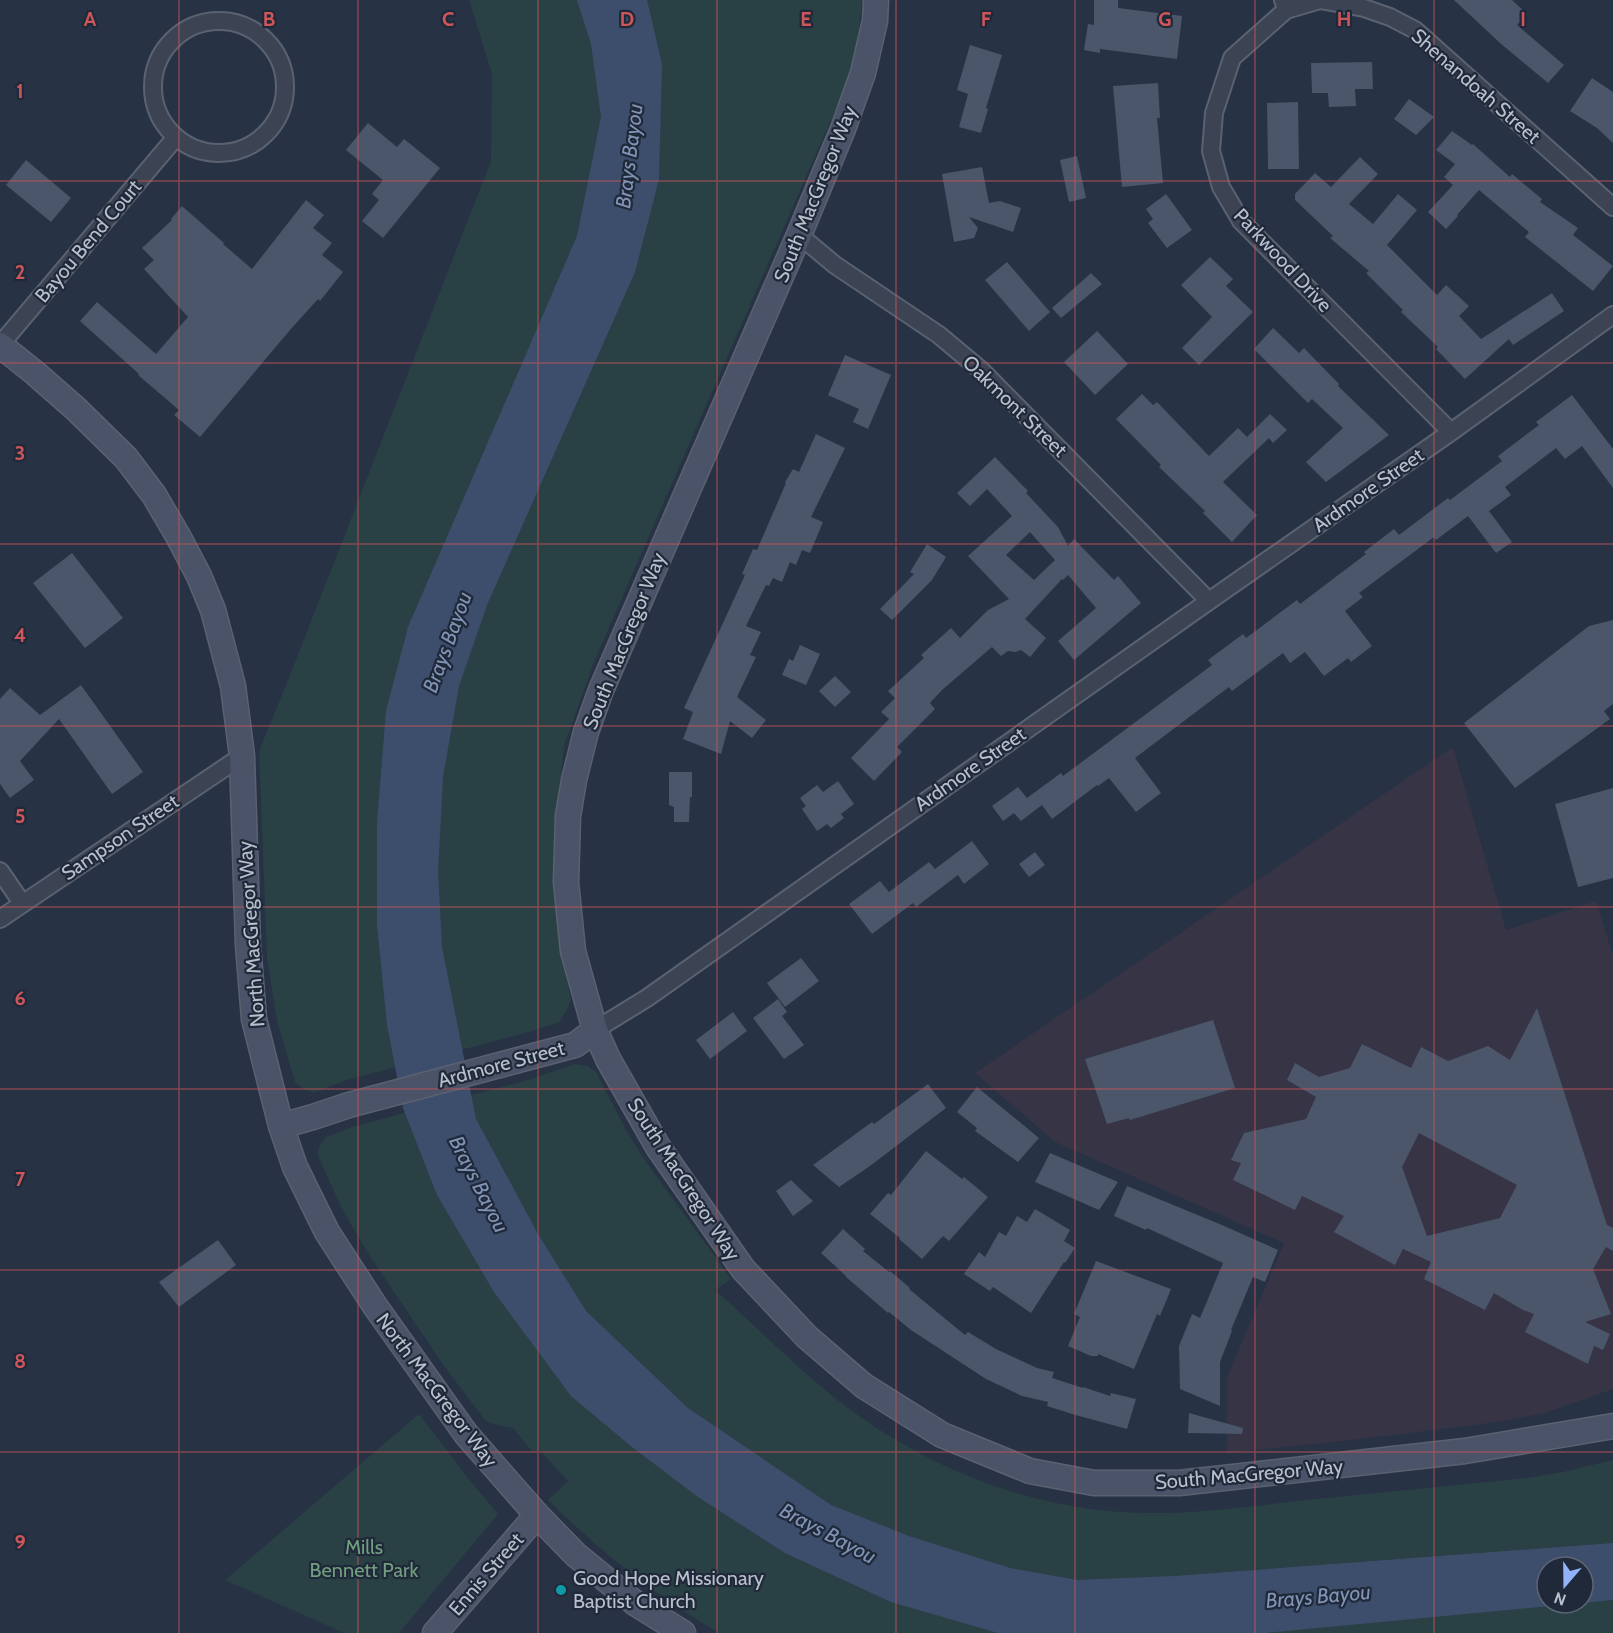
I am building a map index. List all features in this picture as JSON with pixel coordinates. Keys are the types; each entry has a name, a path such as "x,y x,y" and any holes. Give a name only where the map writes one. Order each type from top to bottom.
{"main road":[{"name":"South MacGregor Way","path":"876,0 875,21 863,74 843,129 601,690 586,732 568,816 566,882 573,951 595,1029 608,1059 658,1147 743,1269 807,1337 864,1386 942,1435 1030,1471 1094,1483 1179,1483 1465,1451 1613,1426"},
{"name":"North MacGregor Way","path":"0,345 76,409 126,458 153,495 178,536 213,610 233,686 242,756 248,945 254,1019 281,1126 295,1167 327,1232 354,1275 466,1434 537,1515 576,1555 635,1603 682,1633"},
{"name":"Ardmore Street","path":"281,1126 523,1057 575,1045 595,1029"},
{"name":"Ennis Street","path":"435,1633 537,1515"}],"street":[{"name":"Shenandoah Street","path":"1284,5 1320,0 1364,8 1390,17 1415,30 1613,207"},
{"name":"Parkwood Drive","path":"1284,5 1232,58 1214,113 1211,151 1221,187 1241,221 1451,432"},
{"path":"224,21 244,26 262,37 276,53 284,72 285,92 280,112 270,130 254,143 235,151 214,153 194,148 176,137 163,121 155,102 153,82 158,62 169,44 184,31 204,23 224,21"},
{"name":"Bayou Bend Court","path":"0,345 176,137"},
{"name":"Oakmont Street","path":"799,235 835,265 939,335 982,371 1209,601"},
{"name":"Ardmore Street","path":"595,1029 647,998 1451,432 1613,315"},
{"name":"Sampson Street","path":"0,919 242,756"},
{"path":"0,872 22,903"}],"shaded area":[{"path":"1453,747 1506,930 1596,901 1613,952 1613,1389 1545,1413 1498,1422 1227,1453 1227,1378 1284,1243 1055,1142 975,1073"}],"green space":[{"path":"469,0 862,0 858,44 841,97 594,662 565,743 555,818 553,890 571,999 566,1012 559,1022 529,1032 347,1080 315,1092 305,1090 295,1082 277,1021 267,957 259,751 491,161 492,74"},
{"path":"575,1064 588,1066 596,1072 642,1156 731,1279 715,1290 803,1371 859,1416 891,1437 958,1472 1030,1497 1105,1511 1184,1512 1527,1478 1613,1460 1613,1633 719,1633 672,1604 629,1572 588,1538 548,1500 568,1481 540,1451 532,1451 513,1428 485,1420 444,1366 371,1258 343,1211 318,1156 319,1147 326,1137 355,1126 528,1080"},
{"name":"Mills Bennett Park","path":"419,1414 498,1514 399,1633 344,1633 225,1580"}],"water":[{"name":"Brays Bayou","path":"577,0 647,0 662,64 659,179 635,272 487,605 459,686 443,777 438,871 442,947 476,1119 538,1234 586,1311 688,1408 831,1505 909,1536 1010,1568 1077,1580 1175,1576 1613,1543 1613,1600 1595,1602 1595,1555 1535,1555 1535,1607 1265,1633 998,1633 891,1602 785,1553 698,1497 632,1447 571,1396 494,1292 437,1195 403,1108 387,1025 377,925 377,822 386,711 408,627 577,236 601,117 591,44"}],"building":[{"path":"1094,0 1118,0 1118,8 1182,16 1177,59 1100,49 1100,53 1084,50 1088,24 1094,25"},
{"path":"1454,0 1512,0 1527,14 1517,25 1564,65 1548,83"},
{"path":"970,45 1002,55 981,133 959,127 968,94 957,90"},
{"path":"1372,62 1373,89 1355,89 1356,106 1329,107 1328,93 1312,93 1311,63"},
{"path":"1592,78 1613,92 1613,143 1597,128 1570,111"},
{"path":"1158,83 1160,118 1157,118 1163,183 1122,187 1113,86"},
{"path":"1409,99 1434,117 1416,135 1394,119"},
{"path":"1298,102 1299,169 1268,169 1267,103"},
{"path":"368,123 397,147 404,139 440,168 383,238 362,221 379,200 372,194 383,180 346,150"},
{"path":"1452,131 1473,144 1510,177 1512,174 1542,199 1540,202 1578,228 1573,235 1613,266 1593,291 1525,237 1529,232 1479,190 1446,229 1428,212 1453,185 1444,177 1455,164 1436,150"},
{"path":"1077,156 1086,198 1069,202 1060,160"},
{"path":"1360,157 1378,174 1349,204 1373,224 1398,194 1417,210 1387,245 1437,295 1446,285 1469,306 1459,316 1481,339 1552,293 1564,311 1513,345 1509,339 1465,379 1436,349 1438,347 1401,312 1403,310 1366,273 1369,271 1330,238 1333,236 1295,200 1295,194 1315,173 1331,187"},
{"path":"26,160 71,198 51,222 6,185"},
{"path":"982,167 989,203 1000,201 1021,208 1013,232 969,217 978,228 974,238 954,242 942,174"},
{"path":"1166,194 1192,230 1167,248 1148,223 1153,219 1146,209"},
{"path":"306,200 324,215 313,228 332,243 322,255 343,272 320,301 318,299 290,330 200,437 174,415 179,410 80,321 97,302 156,354 188,317 144,269 154,260 142,248 172,220 182,206 252,269"},
{"path":"1210,257 1233,279 1226,286 1253,312 1199,365 1182,348 1212,317 1181,285"},
{"path":"1007,262 1050,312 1029,331 985,280"},
{"path":"1091,273 1102,284 1061,318 1052,308"},
{"path":"1273,328 1299,353 1304,348 1339,384 1338,386 1389,435 1326,482 1306,462 1343,428 1312,399 1308,403 1254,349"},
{"path":"1097,331 1128,364 1095,395 1064,362"},
{"path":"845,355 891,375 868,429 853,422 859,409 828,395"},
{"path":"1142,394 1153,405 1157,402 1209,456 1238,428 1247,437 1270,414 1287,430 1273,443 1269,438 1223,482 1257,515 1232,542 1116,419"},
{"path":"1572,395 1613,449 1613,488 1582,446 1565,459 1556,448 1505,487 1511,495 1489,511 1512,542 1496,553 1468,516 1436,540 1434,537 1359,593 1363,597 1345,611 1372,646 1351,662 1348,658 1324,676 1305,652 1290,663 1283,653 1232,691 1229,687 1135,758 1161,793 1136,812 1109,778 1052,819 1042,805 1021,821 1014,813 1003,821 992,806 1018,787 1027,798 1061,773 1063,776 1212,665 1208,660 1243,634 1246,638 1297,600 1300,604 1366,554 1364,552 1394,529 1399,535 1448,498 1450,500 1502,461 1498,456 1539,425 1536,422"},
{"path":"816,434 845,448 811,517 823,522 810,553 802,550 796,565 790,562 782,582 773,578 769,586 766,585 746,626 761,632 750,655 756,657 737,697 766,720 752,738 730,721 721,754 683,739 693,712 684,708 745,575 742,574 753,549 757,550 785,482 793,469 799,472"},
{"path":"995,457 1058,527 1068,546 1074,539 1114,580 1118,576 1141,603 1074,660 1058,641 1096,608 1068,575 1062,579 1025,619 1046,638 1030,657 1021,650 1008,651 1001,656 992,647 930,703 935,709 897,747 902,752 874,781 851,758 889,719 881,712 895,698 888,691 924,658 921,655 951,628 960,638 988,610 1009,599 968,556 1012,516 987,489 970,506 957,493","holes":["1030,532 1055,560 1034,580 1006,555"]},
{"path":"927,544 946,557 932,580 892,620 880,609 914,574 910,572"},
{"path":"72,553 123,618 85,648 33,583"},
{"path":"1613,620 1613,704 1604,711 1610,719 1515,788 1464,723 1589,626"},
{"path":"800,645 820,654 806,685 782,675 789,659 793,661"},
{"path":"835,676 851,692 835,707 819,691"},
{"path":"81,685 143,772 112,794 59,719 20,761 34,780 10,798 0,784 0,699 10,688 40,715"},
{"path":"669,772 692,772 689,822 674,822 674,807 669,805"},
{"path":"838,781 854,804 841,814 844,818 831,828 827,824 817,831 802,809 806,806 800,798 817,785 823,792"},
{"path":"1613,788 1613,878 1578,887 1555,804"},
{"path":"972,841 989,864 964,884 958,875 916,907 913,903 872,934 849,904 880,881 889,892 929,862 935,869"},
{"path":"1035,852 1045,865 1029,877 1019,864"},
{"path":"801,958 819,981 785,1007 767,983"},
{"path":"778,999 787,1012 782,1016 804,1045 784,1059 753,1018"},
{"path":"1537,1008 1607,1225 1613,1228 1613,1251 1606,1247 1593,1269 1611,1314 1585,1322 1610,1334 1603,1350 1594,1346 1588,1364 1525,1332 1534,1314 1494,1293 1485,1310 1424,1279 1431,1262 1403,1249 1395,1265 1334,1232 1344,1216 1302,1196 1295,1210 1233,1180 1241,1163 1231,1160 1244,1133 1306,1119 1316,1097 1287,1080 1295,1063 1319,1077 1350,1068 1362,1044 1411,1068 1421,1047 1448,1061 1488,1046 1510,1060","holes":["1419,1133 1517,1185 1500,1218 1427,1236 1402,1167"]},
{"path":"733,1012 747,1031 710,1059 696,1040"},
{"path":"1213,1020 1235,1088 1130,1120 1129,1118 1107,1124 1085,1059"},
{"path":"928,1084 946,1108 870,1166 839,1187 813,1165 872,1122 874,1124"},
{"path":"977,1087 1039,1138 1018,1162 975,1131 977,1128 957,1112"},
{"path":"926,1151 988,1197 949,1241 943,1236 922,1259 870,1214 888,1193 891,1195"},
{"path":"1050,1153 1118,1182 1099,1210 1035,1182"},
{"path":"791,1180 813,1201 793,1216 776,1191"},
{"path":"1127,1186 1278,1250 1265,1282 1253,1277 1231,1330 1220,1362 1220,1406 1180,1389 1179,1346 1192,1314 1200,1318 1223,1263 1147,1228 1146,1230 1114,1216"},
{"path":"1035,1209 1070,1230 1064,1241 1075,1248 1031,1313 993,1287 990,1291 964,1274 979,1252 985,1257 999,1232 1006,1236 1017,1216 1027,1222"},
{"path":"843,1229 865,1249 863,1251 965,1335 968,1332 996,1349 1037,1368 1054,1372 1052,1378 1110,1396 1111,1393 1136,1399 1127,1429 1072,1414 1047,1406 1048,1402 1022,1396 986,1379 911,1330 888,1313 821,1253"},
{"path":"218,1240 236,1265 179,1307 159,1282"},
{"path":"1096,1261 1171,1289 1160,1316 1157,1314 1134,1369 1098,1354 1098,1356 1091,1356 1068,1346 1080,1317 1074,1314"},
{"path":"1189,1413 1243,1428 1242,1434 1188,1433"}],"place":[{"name":"Good Hope Missionary Baptist Church","path":"561,1590"}]}
